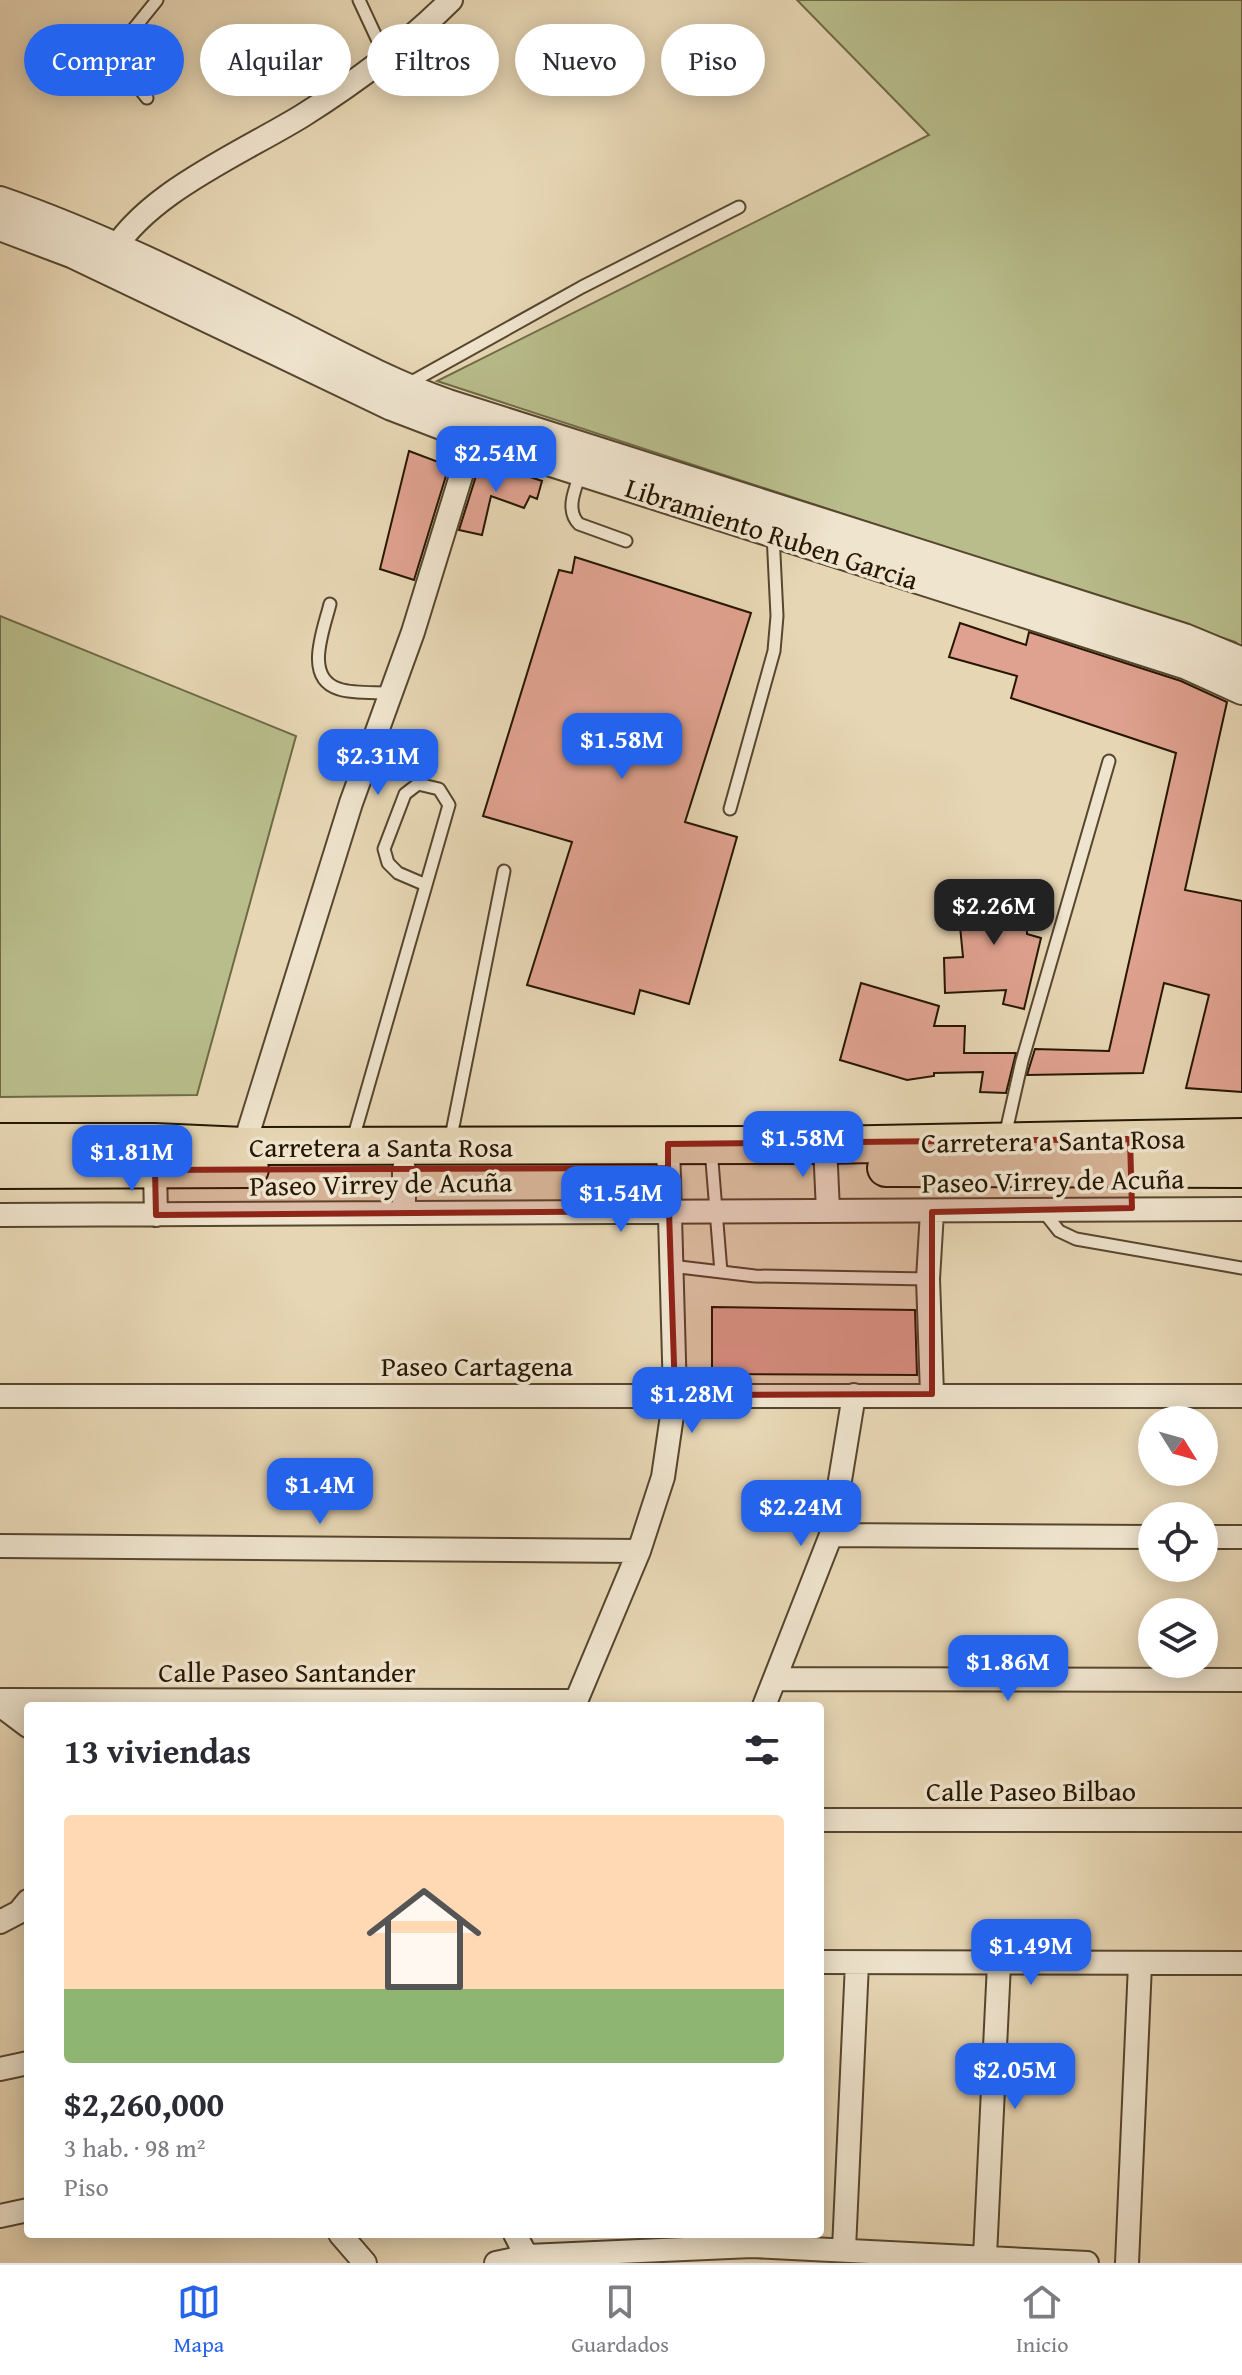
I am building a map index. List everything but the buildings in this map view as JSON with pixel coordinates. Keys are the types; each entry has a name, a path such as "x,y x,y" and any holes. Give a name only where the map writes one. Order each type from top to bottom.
{"main road":[{"name":"Carretera a Santa Rosa","path":"1131,1154 1242,1137"},
{"name":"Carretera a Santa Rosa","path":"0,1142 449,1146 668,1156 1131,1154 1242,1169"},
{"name":"Carretera a Santa Rosa","path":"0,1170 404,1169 668,1156"}],"street":[{"path":"425,24 451,0"},
{"path":"109,258 126,231 167,196 302,116 367,72"},
{"name":"Libramiento Ruben Garcia","path":"0,201 62,224 109,258 378,399 473,437 1187,665 1242,690"},
{"name":"Libramiento Ruben Garcia","path":"0,226 109,258 402,387 448,404 1184,638 1242,662"},
{"path":"244,1146 341,833 413,632 473,437"},
{"path":"1131,1154 1132,1208"},
{"path":"575,1702 639,1551 663,1477 675,1395 668,1156"},
{"path":"825,1156 828,1211"},
{"path":"404,1169 404,1212"},
{"path":"155,1170 156,1215"},
{"name":"Paseo Virrey de Acuña","path":"0,1215 1242,1209"},
{"path":"932,1212 928,1279 932,1394"},
{"path":"766,1702 831,1535 854,1395"},
{"name":"Paseo Cartagena","path":"0,1396 1242,1396"},
{"path":"831,1535 1138,1537"},
{"path":"1218,1537 1242,1537"},
{"path":"0,1546 639,1551"},
{"path":"775,1679 1242,1680"},
{"path":"0,1702 24,1723"},
{"name":"Calle Paseo Santander","path":"0,1702 24,1702"},
{"name":"Calle Paseo Bilbao","path":"824,1820 1242,1820"},
{"path":"0,1898 19,1913"},
{"path":"824,1962 1242,1963"},
{"path":"844,2249 857,1963"},
{"path":"985,2256 999,1964"},
{"path":"1127,2263 1140,1964"},
{"path":"0,2069 24,2064"},
{"path":"0,2216 24,2211"},
{"path":"343,2238 365,2263"},
{"path":"517,2238 529,2259"},
{"path":"496,2263 750,2248 844,2249 1087,2263"}],"lane":[{"path":"147,98 124,69 118,54 128,36 157,0"},
{"path":"359,0 370,24"},
{"path":"402,387 582,287 739,207"},
{"path":"581,472 571,511 573,519 626,541"},
{"path":"730,809 774,651 777,616 773,533"},
{"path":"330,604 316,661 324,680 339,689 391,693"},
{"path":"1001,1155 1022,1061 1109,761"},
{"path":"351,1146 441,842 449,805 439,789 418,784 405,794 384,849 388,863 398,873 426,885"},
{"path":"449,1146 504,871"},
{"path":"712,1156 721,1272"},
{"path":"1042,1210 1059,1231 1076,1239 1242,1268"},
{"path":"671,1266 755,1276 928,1279"}],"highlighted area":[{"path":"1130,1139 1132,1208 932,1212 932,1394 675,1395 669,1211 156,1215 155,1170 668,1168 668,1144"}],"green space":[{"path":"797,0 1242,0 1242,647 1235,642 437,381 929,135"},
{"path":"0,616 296,736 197,1095 0,1097"}]}
